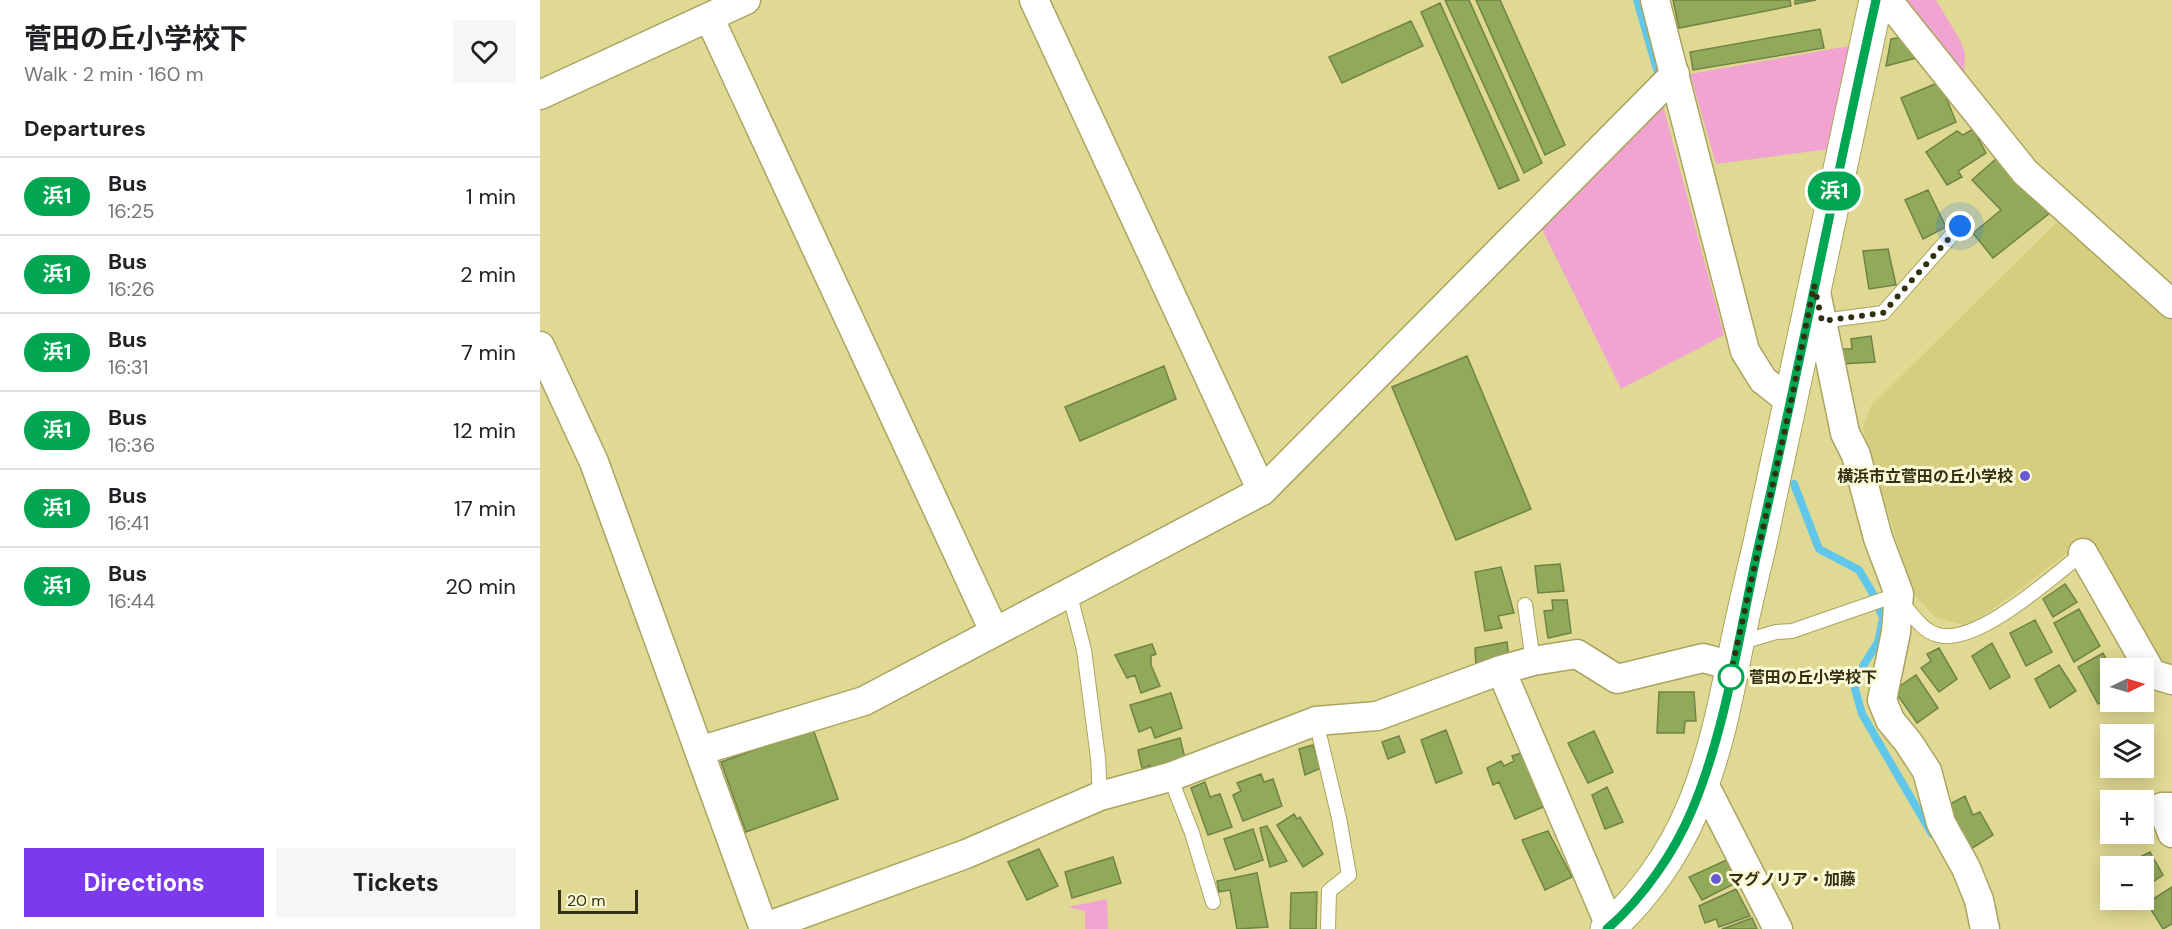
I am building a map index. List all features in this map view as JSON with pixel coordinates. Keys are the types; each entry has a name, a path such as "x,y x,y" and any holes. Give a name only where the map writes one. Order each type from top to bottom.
{"street":[{"path":"540,95 746,0"},
{"path":"1035,0 1262,491"},
{"path":"1655,0 1745,351 1763,380 1791,402"},
{"path":"1502,670 1609,928 1647,884 1678,838 1709,765 1791,402 1876,0"},
{"path":"1885,0 2025,172 2172,304"},
{"path":"708,17 994,631"},
{"path":"699,751 864,701 1262,491 1675,74"},
{"path":"1814,285 1845,433 1856,455 1878,538 1897,597 1896,632 1882,700 1890,720 1927,771 1941,823 1966,868 1979,900 1984,929"},
{"path":"540,346 594,462 764,928 966,854 1100,796 1170,777 1316,720 1377,716 1502,670 1533,661 1577,654 1617,679 1703,658 1735,655"},
{"path":"2084,553 2152,674 2172,680"},
{"path":"1703,782 1778,929"},
{"path":"2172,807 2162,807 2172,832"}],"lane":[{"path":"1822,321 1883,313 1960,226"},
{"path":"1735,655 1776,632 1792,631 1897,597 1922,627 1939,636 1972,632 1992,622 2084,553"},
{"path":"1069,592 1084,650 1097,748 1100,796"},
{"path":"1526,605 1533,661"},
{"path":"1316,720 1339,818 1349,875 1329,891 1328,929"},
{"path":"1170,777 1192,833 1213,903"}],"shaded area":[{"path":"1903,0 1936,0 1960,40 1965,53 1964,77"},
{"path":"1849,46 1829,149 1716,164 1690,74"},
{"path":"1661,98 1724,335 1621,389 1537,219"},
{"name":"横浜市立菅田の丘小学校","path":"2060,219 2118,268 2172,320 2172,673 2158,668 2085,540 1967,626 1935,617 1912,592 1863,429 1871,406"},
{"path":"1107,899 1108,929 1085,929 1085,911 1068,907"}],"building":[{"path":"1445,0 1469,0 1542,163 1524,173"},
{"path":"1476,0 1500,0 1565,145 1545,155"},
{"path":"1673,0 1790,0 1791,6 1679,28"},
{"path":"1795,0 1816,0 1795,4"},
{"path":"1440,3 1519,180 1499,189 1421,12"},
{"path":"1411,21 1423,46 1342,83 1329,57"},
{"path":"1820,29 1824,48 1693,70 1690,52"},
{"path":"1904,37 1916,58 1886,66 1891,39"},
{"path":"1940,82 1956,122 1918,139 1901,98"},
{"path":"1973,129 1986,153 1958,171 1962,177 1947,185 1926,152 1957,131 1963,135"},
{"path":"1998,157 2050,213 1993,258 1973,233 2001,210 1972,180"},
{"path":"1928,190 1946,227 1923,239 1905,200"},
{"path":"1888,249 1896,285 1869,289 1863,251"},
{"path":"1871,336 1875,362 1841,364 1839,349 1852,349 1851,339"},
{"path":"1467,356 1531,509 1456,540 1392,387"},
{"path":"1164,366 1176,399 1080,441 1065,407"},
{"path":"1560,564 1564,591 1538,593 1535,566"},
{"path":"1501,567 1514,613 1498,616 1502,628 1485,631 1475,572"},
{"path":"2065,584 2077,602 2053,617 2043,599"},
{"path":"1552,600 1567,600 1571,633 1548,638 1544,611 1553,610"},
{"path":"2079,609 2100,646 2074,662 2054,623"},
{"path":"2035,620 2052,652 2026,666 2010,633"},
{"path":"1507,642 1509,661 1476,668 1475,648"},
{"path":"1992,643 2010,677 1990,689 1972,656"},
{"path":"1152,644 1156,654 1151,656 1151,665 1160,686 1141,693 1135,675 1127,678 1115,655"},
{"path":"1939,648 1957,679 1939,692 1921,668 1931,661 1927,654"},
{"path":"2103,653 2106,658 2100,658 2100,703 2098,704 2078,667"},
{"path":"2059,665 2076,691 2050,708 2035,679"},
{"path":"1916,675 1938,708 1917,723 1894,690"},
{"path":"1659,692 1694,692 1696,721 1685,721 1684,733 1657,733"},
{"path":"1171,693 1182,728 1155,738 1151,727 1139,732 1130,705"},
{"path":"813,729 838,799 746,832 721,762"},
{"path":"1446,730 1462,773 1436,783 1421,740"},
{"path":"1594,731 1613,772 1588,783 1568,743"},
{"path":"1399,736 1405,752 1388,759 1382,742"},
{"path":"1180,738 1186,762 1152,774 1150,765 1142,769 1138,750"},
{"path":"1313,745 1321,768 1305,775 1299,749"},
{"path":"1521,753 1543,807 1515,819 1499,782 1493,785 1487,768 1501,761 1504,766 1514,761 1512,756"},
{"path":"1261,774 1264,782 1273,779 1282,806 1243,821 1233,795 1241,791 1237,783"},
{"path":"1205,782 1210,797 1220,794 1232,827 1208,835 1191,788"},
{"path":"1607,787 1623,822 1605,829 1592,795"},
{"path":"1965,796 1973,815 1980,812 1993,835 1971,849 1948,805"},
{"path":"1294,814 1297,819 1300,817 1323,854 1303,867 1277,825"},
{"path":"1267,826 1287,861 1270,867 1260,828"},
{"path":"1253,829 1263,860 1235,870 1224,839"},
{"path":"1548,831 1572,877 1545,890 1522,840"},
{"path":"1039,849 1058,886 1027,900 1008,862"},
{"path":"1113,857 1121,883 1072,898 1065,872"},
{"name":"マグノリア・加藤","path":"1731,858 1742,880 1702,900 1689,877"},
{"path":"2154,859 2163,875 2154,881"},
{"path":"1257,873 1268,927 1237,929 1230,890 1219,892 1217,881"},
{"path":"2172,887 2172,924 2163,929 2151,910 2154,910 2154,899"},
{"path":"1736,889 1750,916 1719,927 1716,919 1705,923 1699,906"},
{"path":"1317,892 1316,929 1290,929 1291,893"},
{"path":"1752,918 1757,929 1722,929"}],"waterway":[{"path":"1637,0 1660,80"},
{"path":"1794,484 1819,549 1859,570 1883,618 1878,642 1863,666 1855,689 1862,714 1932,834"}],"bus line":[{"name":"浜1","path":"1607,929 1616,922 1647,884 1678,838 1692,811 1709,765 1791,402 1876,0"}],"place":[{"name":"横浜市立菅田の丘小学校","path":"2025,476"},
{"name":"菅田の丘小学校下","path":"1731,677"},
{"name":"マグノリア・加藤","path":"1716,879"}],"route":[{"path":"1731,677 1728,686 1791,402 1814,285 1822,321 1883,313 1960,226"}]}
